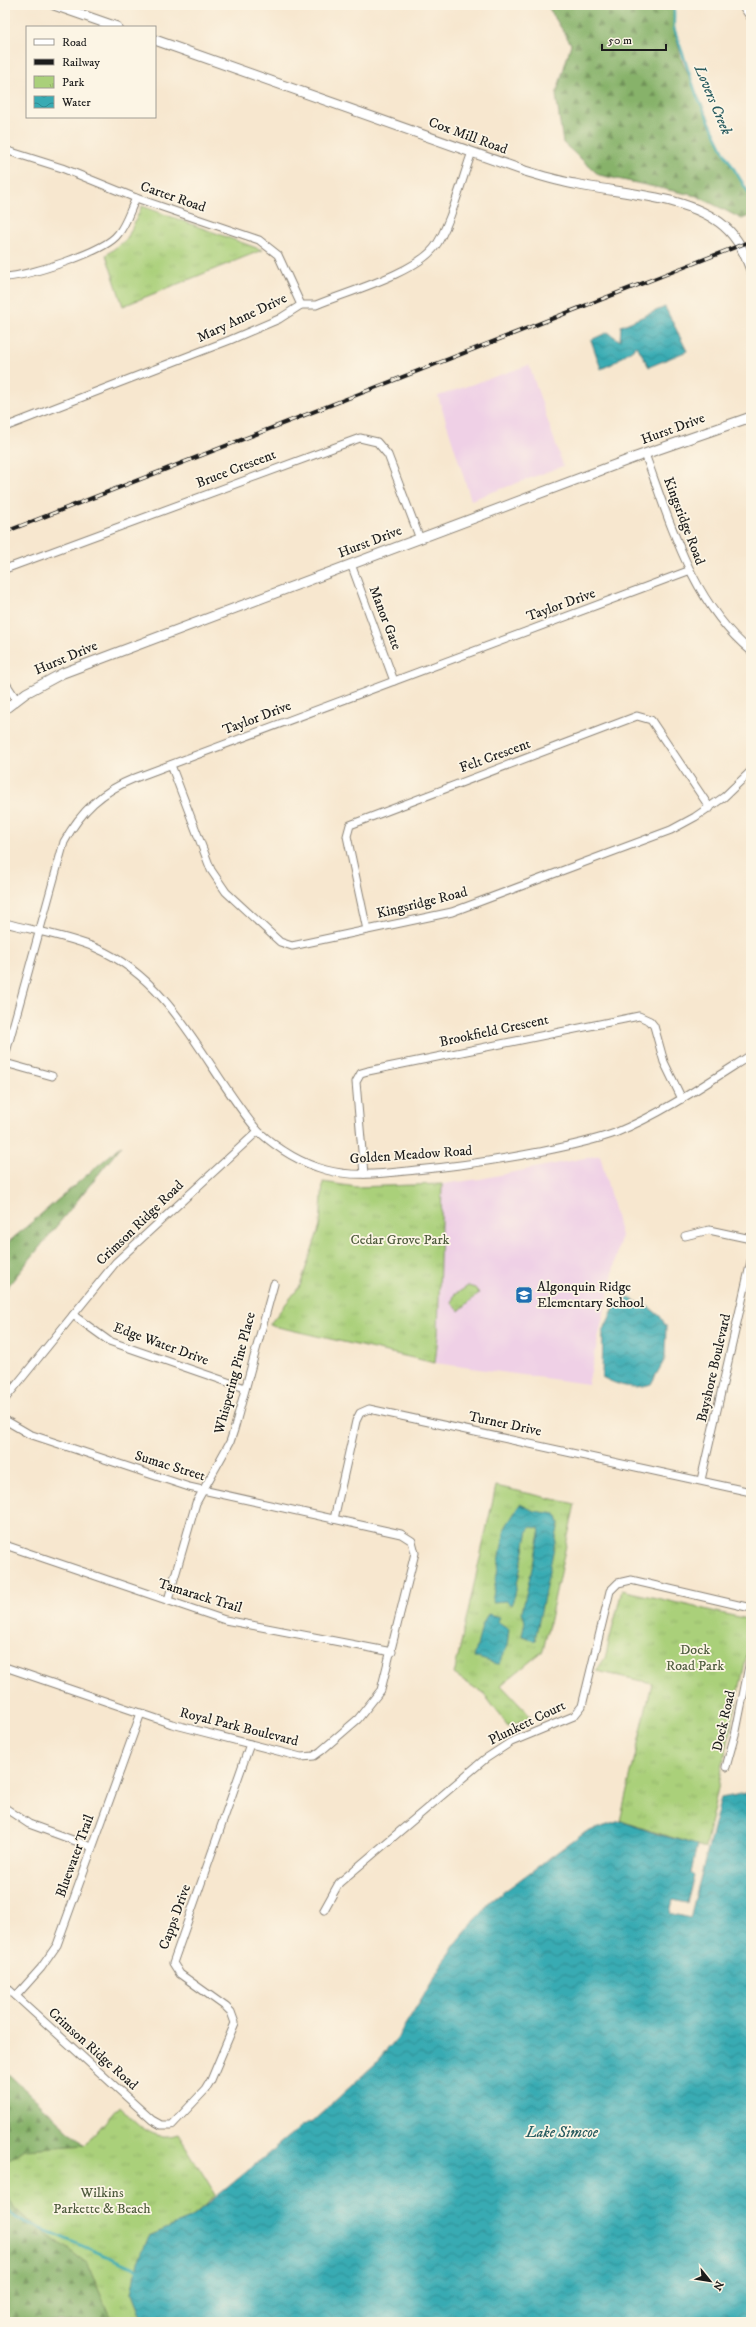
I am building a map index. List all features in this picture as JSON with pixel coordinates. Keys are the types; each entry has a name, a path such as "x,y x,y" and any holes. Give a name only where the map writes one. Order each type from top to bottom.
{"street":[{"path":"54,5 114,26"},
{"path":"742,5 751,18"},
{"name":"Cox Mill Road","path":"156,40 525,171 574,184 666,200 698,210 724,226 743,250 751,270"},
{"name":"Carter Road","path":"5,150 62,168 136,198 259,240 278,255 301,305"},
{"name":"Mary Anne Drive","path":"5,427 230,340 279,319 301,305 316,305 410,267 434,248 444,228 472,152"},
{"path":"5,277 60,264 104,246 118,235 136,198"},
{"name":"Hurst Drive","path":"5,709 16,699 62,673 645,454 751,416"},
{"name":"Bruce Crescent","path":"5,569 360,438 377,442 386,450 420,538"},
{"name":"Kingsridge Road","path":"645,454 688,571 732,633 751,651"},
{"name":"Manor Gate","path":"351,564 394,681"},
{"name":"Taylor Drive","path":"5,1056 64,842 78,818 100,796 112,789 171,765 688,571"},
{"path":"5,682 16,699"},
{"name":"Felt Crescent","path":"367,930 347,836 347,830 350,825 637,716 651,720 710,808"},
{"name":"Kingsridge Road","path":"171,765 211,870 226,892 280,942 292,946 452,912 670,830 710,808 751,771"},
{"name":"Golden Meadow Road","path":"5,923 97,949 125,964 142,977 168,1005 258,1131 281,1150 305,1162 326,1170 364,1174 480,1164 573,1146 616,1132 682,1098 751,1055"},
{"name":"Brookfield Crescent","path":"364,1174 356,1082 361,1073 368,1071 640,1016 650,1021 654,1026 664,1062 682,1098"},
{"path":"5,1063 52,1076"},
{"name":"Crimson Ridge Road","path":"5,1400 127,1250 258,1131"},
{"path":"685,1236 709,1230 751,1239"},
{"name":"Bayshore Boulevard","path":"702,1480 751,1262"},
{"name":"Whispering Pine Place","path":"168,1600 196,1503 230,1442 274,1284"},
{"name":"Edge Water Drive","path":"73,1315 109,1341 245,1388"},
{"name":"Turner Drive","path":"334,1519 356,1421 360,1413 369,1409 702,1480 751,1492"},
{"name":"Sumac Street","path":"5,1420 29,1434 168,1481 334,1519"},
{"name":"Royal Park Boulevard","path":"5,1667 141,1713 301,1757 314,1756 358,1719 381,1690 392,1652 415,1547 407,1536 334,1519"},
{"name":"Tamarack Trail","path":"5,1545 235,1622 392,1652"},
{"name":"Plunkett Court","path":"324,1910 339,1883 484,1759 511,1742 574,1716 578,1712 582,1706 610,1591 618,1583 631,1580 751,1608"},
{"name":"Dock Road","path":"726,1767 736,1730 751,1656"},
{"name":"Bluewater Trail","path":"16,1996 41,1968 57,1945 141,1713"},
{"name":"Capps Drive","path":"167,2126 176,2122 208,2085 235,2022 234,2017 226,2007 180,1974 173,1963 250,1744"},
{"path":"5,1808 29,1824 92,1847"},
{"name":"Crimson Ridge Road","path":"5,1986 152,2120 157,2124 167,2126"}],"shaded area":[{"path":"529,365 563,466 471,500 438,396"},
{"name":"Algonquin Ridge Elementary School","path":"600,1155 621,1236 588,1384 435,1363 438,1336 442,1184 480,1179"}],"green space":[{"path":"547,5 674,5 674,28 682,61 725,154 751,196 751,215 742,219 697,196 599,175 563,143 556,95 571,44"},
{"path":"142,206 262,250 123,306 106,255 127,239"},
{"path":"122,1145 5,1290 5,1245"},
{"name":"Cedar Grove Park","path":"323,1182 356,1187 442,1184 438,1336 435,1363 269,1325 300,1286 320,1225"},
{"path":"468,1286 475,1288 479,1293 459,1311 452,1303 454,1295"},
{"path":"496,1486 575,1504 543,1651 501,1685 531,1717 508,1726 484,1694 454,1674"},
{"name":"Dock Road Park","path":"622,1590 751,1620 751,1635 705,1848 620,1821 652,1683 596,1671 605,1658"},
{"path":"5,2071 85,2145 25,2149 5,2163"},
{"name":"Wilkins Parkette & Beach","path":"119,2106 138,2124 152,2133 160,2136 178,2134 216,2195 188,2220 149,2236 132,2293 143,2322 112,2322 88,2264 15,2210 5,2191 5,2163 25,2149 85,2145"},
{"path":"5,2191 15,2210 88,2264 112,2322 5,2322"}],"water":[{"path":"665,307 687,351 649,367 637,346 612,364 601,369 591,340 608,332 620,341 621,326"},
{"path":"629,1298 650,1308 660,1316 666,1326 665,1359 651,1384 638,1387 620,1385 602,1377 603,1331 616,1304"},
{"path":"520,1504 534,1511 556,1514 559,1523 535,1640 522,1636 525,1622 522,1611 540,1534 539,1528 531,1527 528,1530 515,1595 511,1605 506,1601 492,1602 505,1528"},
{"path":"488,1614 499,1617 497,1621 509,1629 507,1646 500,1664 474,1658 482,1626"},
{"name":"Lake Simcoe","path":"751,1792 751,2322 143,2322 132,2294 138,2262 149,2236 188,2220 302,2126 312,2122 375,2064 397,2038 454,1946 490,1902 583,1833 620,1821 657,1834 697,1845 691,1872 694,1875 687,1903 673,1900 670,1913 690,1918 721,1798"}],"waterway":[{"name":"Lovers Creek","path":"674,5 674,28 697,96 725,154 751,197"},
{"path":"5,2207 16,2218 137,2269"}],"railway":[{"path":"5,532 751,241"}],"place":[{"name":"Algonquin Ridge Elementary School","path":"524,1295"}]}
